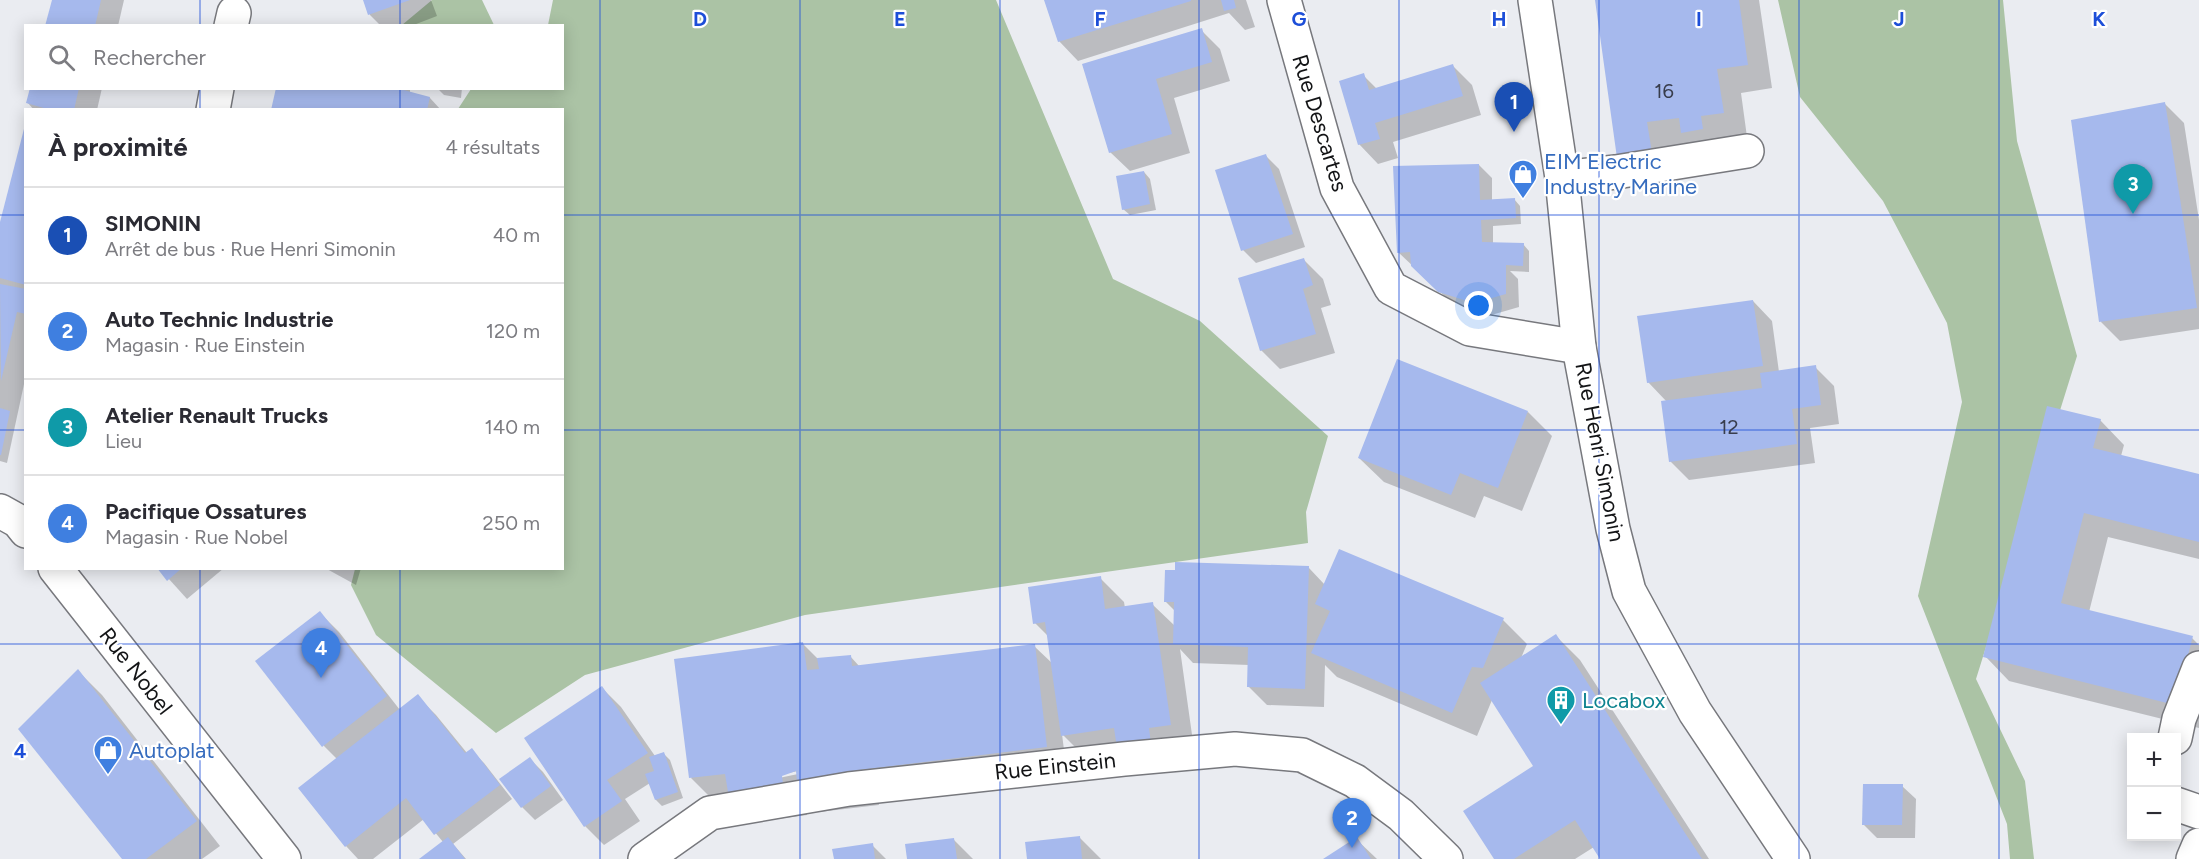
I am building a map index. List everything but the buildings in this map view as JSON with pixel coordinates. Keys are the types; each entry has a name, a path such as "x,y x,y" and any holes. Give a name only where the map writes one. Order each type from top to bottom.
{"street":[{"name":"Rue Descartes","path":"1284,0 1337,188 1391,288 1470,329 1580,347"},
{"name":"Rue Henri Simonin","path":"1535,0 1562,178 1580,347 1613,529 1629,591 1695,712 1793,859"},
{"path":"213,108 217,90"},
{"path":"1562,178 1616,172 1747,151"},
{"name":"Rue Nobel","path":"57,570 284,859"},
{"path":"2176,733 2179,719 2199,668"},
{"name":"Rue Einstein","path":"645,859 710,813 849,789 1234,749 1302,755 1355,781 1401,815 1446,859"},
{"path":"2181,806 2199,812"},
{"path":"2193,859 2199,845"}],"green space":[{"path":"432,0 482,0 494,24 403,24"},
{"path":"553,0 996,0 1113,279 1200,321 1328,436 1306,512 1308,543 805,615 585,675 496,733 376,635 351,585 355,570 564,570 564,108 459,108 470,90 564,90 564,24 548,24"},
{"path":"1778,0 2003,0 2017,141 2077,356 1976,679 2025,781 2034,859 2010,859 2007,824 1918,596 1962,402 1947,323 1883,201 1800,97"}],"place":[{"name":"SIMONIN","path":"1514,132"},
{"name":"EIM Electric Industry Marine","path":"1523,200"},
{"name":"Atelier Renault Trucks","path":"2133,214"},
{"name":"Pacifique Ossatures","path":"321,678"},
{"name":"Locabox","path":"1561,726"},
{"name":"Autoplat","path":"108,776"},
{"name":"Auto Technic Industrie","path":"1352,848"}]}
